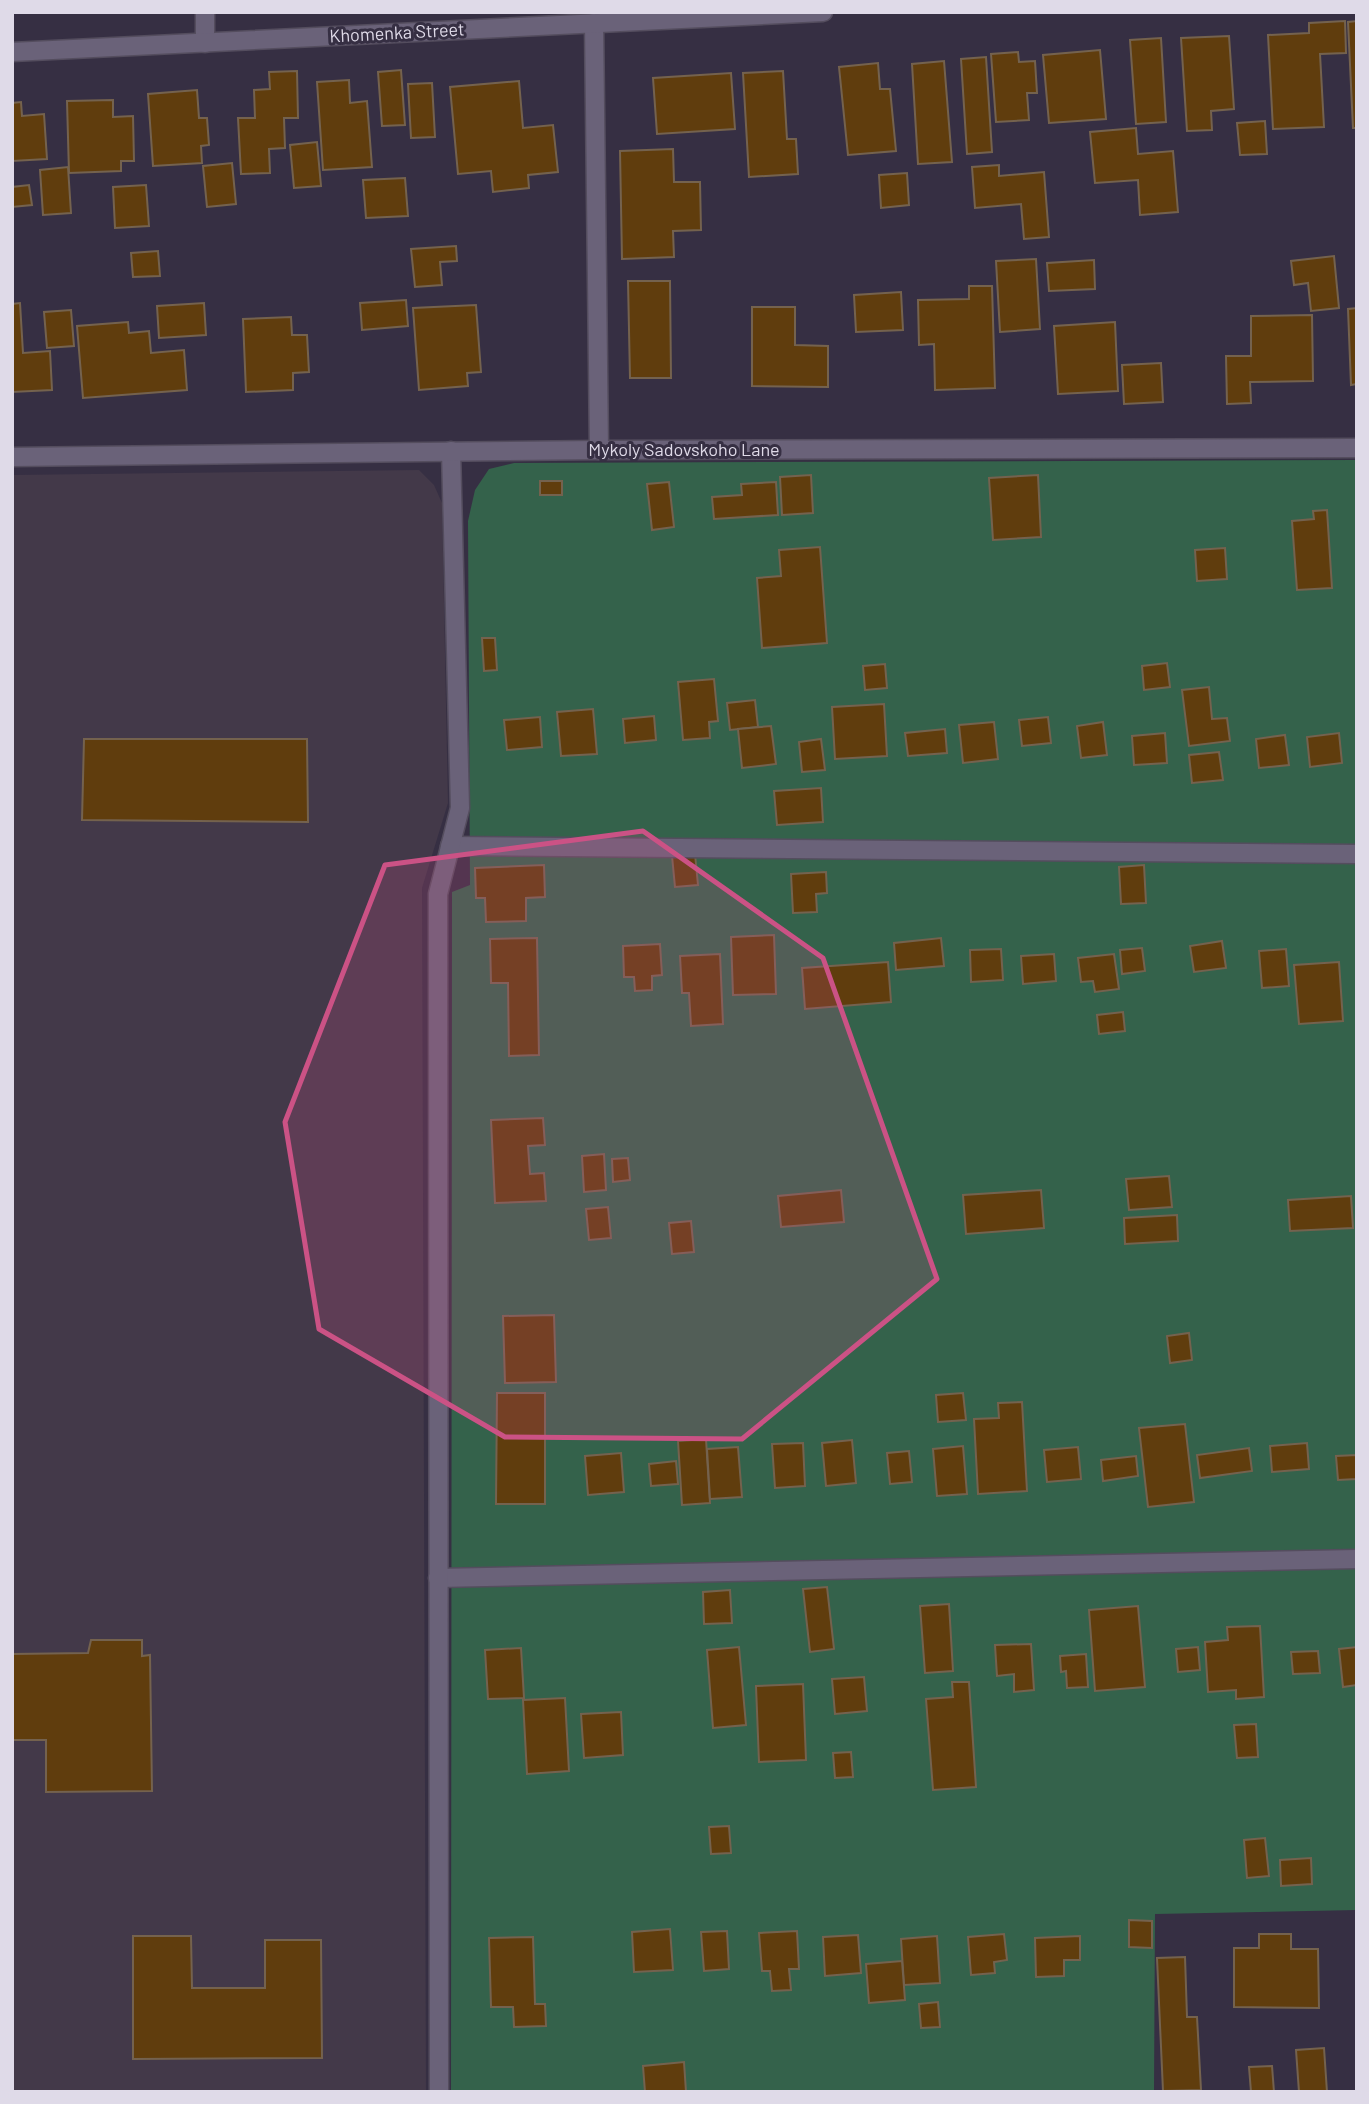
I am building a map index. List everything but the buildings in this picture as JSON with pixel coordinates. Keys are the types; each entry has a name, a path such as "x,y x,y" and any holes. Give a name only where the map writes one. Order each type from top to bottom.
{"street":[{"path":"205,12 205,43"},
{"name":"Khomenka Street","path":"12,52 823,12"},
{"path":"594,23 599,450"},
{"name":"Mykoly Sadovskoho Lane","path":"12,457 599,450 1357,448"},
{"path":"439,2092 438,894 460,808 451,451"},
{"path":"450,846 1357,854"},
{"path":"438,1577 1357,1559"}],"highlighted area":[{"path":"643,831 823,958 937,1279 742,1439 505,1437 319,1329 285,1122 385,865"}],"shaded area":[{"path":"419,470 434,485 442,503 448,803 422,888 426,2092 12,2092 12,475"}],"green space":[{"path":"1357,460 1357,1910 1155,1914 1154,2092 451,2092 452,892 470,885 468,521 475,490 489,469 514,463"}]}
